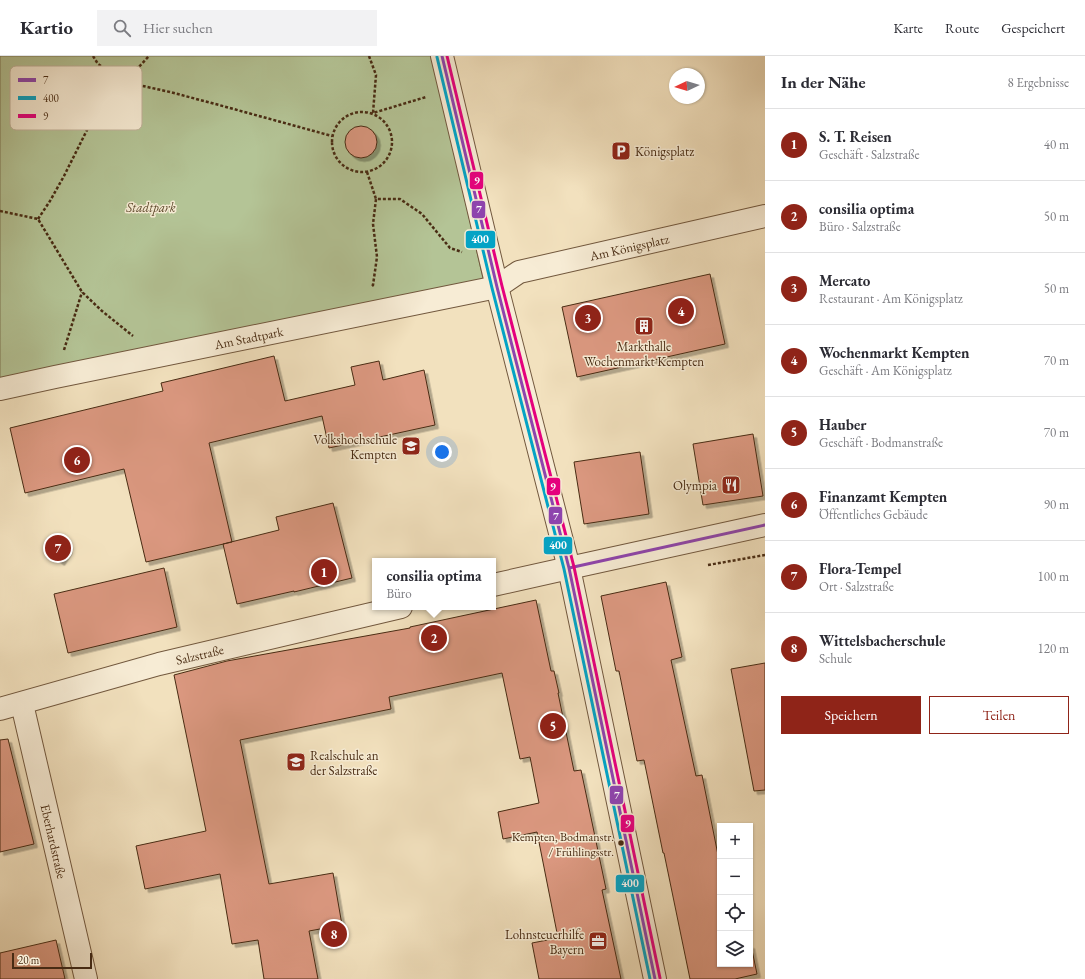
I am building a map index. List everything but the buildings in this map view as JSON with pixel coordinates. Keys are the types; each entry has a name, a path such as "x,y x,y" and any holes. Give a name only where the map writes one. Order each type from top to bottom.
{"street":[{"path":"442,56 497,287 569,568 655,979"},
{"name":"Am Königsplatz","path":"497,287 519,272 765,216"},
{"name":"Am Stadtpark","path":"0,389 497,287"},
{"path":"496,584 765,525"},
{"name":"Salzstraße","path":"0,709 159,664 388,610"},
{"name":"Eberhardstraße","path":"22,704 86,979"}],"path":[{"path":"93,56 101,66"},
{"path":"139,66 148,56"},
{"path":"370,56 376,75 373,113"},
{"path":"142,86 212,103 332,136"},
{"path":"373,113 450,90"},
{"path":"362,111 373,113 381,118 388,126 392,135 390,155 384,163 376,169 367,172 357,172 348,169 340,163 334,155 332,136 336,126 343,118 352,113 362,111"},
{"path":"38,219 50,201 87,130"},
{"path":"367,172 376,199 373,224 377,256 373,285 368,289"},
{"path":"376,199 400,199 422,214 450,248 491,262"},
{"path":"0,211 38,219 82,292 102,311 137,339"},
{"path":"54,377 82,292"}],"green space":[{"name":"Stadtpark","path":"0,56 432,56 485,287 0,395"}],"transit line":[{"name":"7","path":"442,56 497,287 569,568 655,979"},
{"name":"9","path":"447,56 502,286 574,567 660,978"},
{"name":"400","path":"437,57 492,288 564,569 650,979"},
{"name":"7","path":"569,568 765,525"}],"place":[{"name":"Königsplatz","path":"621,151"},
{"name":"Wochenmarkt Kempten","path":"681,311"},
{"name":"Mercato","path":"588,318"},
{"name":"Markthalle Wochenmarkt Kempten","path":"644,326"},
{"name":"Volkshochschule Kempten","path":"411,446"},
{"name":"Finanzamt Kempten","path":"77,460"},
{"name":"Olympia","path":"731,485"},
{"name":"Flora-Tempel","path":"58,548"},
{"name":"S. T. Reisen","path":"324,572"},
{"name":"consilia optima","path":"434,638"},
{"name":"Hauber","path":"553,726"},
{"name":"Realschule an der Salzstraße","path":"296,762"},
{"name":"Kempten, Bodmanstr. / Frühlingsstr.","path":"621,843"},
{"name":"Wittelsbacherschule","path":"334,934"},
{"name":"Lohnsteuerhilfe Bayern","path":"598,941"}]}
